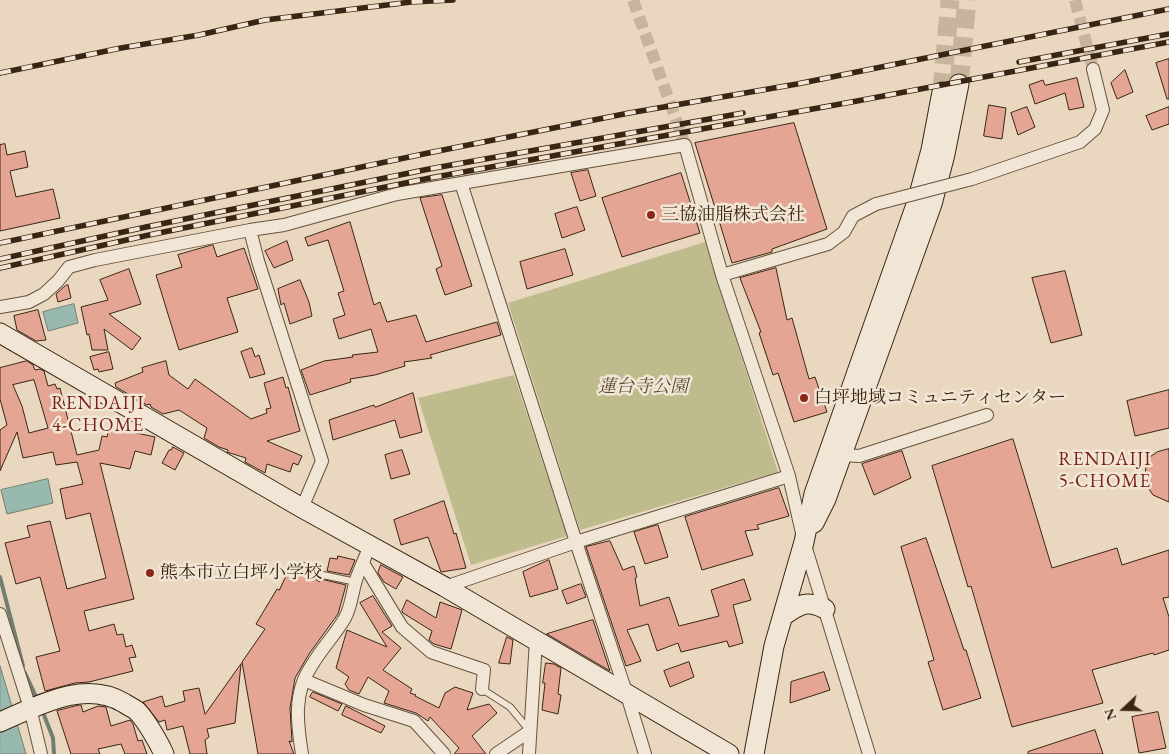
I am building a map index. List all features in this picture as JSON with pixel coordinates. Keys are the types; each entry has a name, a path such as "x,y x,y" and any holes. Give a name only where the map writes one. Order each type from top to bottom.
{"street":[{"path":"722,275 828,244 844,232 853,216 876,204 972,179 1080,142 1095,129 1104,110 1093,69"},
{"path":"804,542 826,499 932,204 945,154 959,84"},
{"path":"754,754 774,646 804,542 814,494 917,202 931,150 942,92"},
{"path":"0,307 29,302 44,294 69,267 250,230 284,225 397,194 685,145 722,275 789,476 804,542 869,754"},
{"path":"460,182 645,754"},
{"path":"250,230 258,261 322,461 302,508"},
{"path":"0,332 302,508 445,587 729,754"},
{"path":"842,455 859,456 987,415"},
{"path":"445,587 576,542 789,476"},
{"path":"302,754 298,730 298,702 304,680 311,665 330,642 346,616 370,545"},
{"path":"363,563 402,627 431,652 484,670 482,689"},
{"path":"783,616 804,604 814,604 825,609"},
{"path":"0,614 40,754"},
{"path":"529,754 536,640"},
{"path":"304,680 364,705 414,721 444,754"},
{"path":"0,722 63,697 93,692 116,698 137,711 164,754"},
{"path":"496,754 530,731"}],"lane":[{"path":"304,566 323,575 356,582"},
{"path":"482,689 510,707 530,731"}],"green space":[{"name":"蓮台寺公園","path":"705,242 778,472 580,530 508,303"},
{"path":"514,375 567,536 471,565 418,398"}],"water":[{"path":"74,304 78,323 48,331 43,312"},
{"path":"48,479 53,503 7,514 1,490"},
{"path":"0,666 26,754 0,754"}],"building":[{"path":"1169,59 1169,99 1167,99 1156,63"},
{"path":"1125,70 1133,92 1117,99 1111,83"},
{"path":"1077,78 1084,107 1069,110 1065,93 1035,104 1029,85 1043,80 1045,85"},
{"path":"989,105 1006,108 1002,139 984,136"},
{"path":"1027,107 1035,127 1018,135 1011,113"},
{"path":"1169,107 1169,124 1152,130 1146,116"},
{"path":"794,123 827,229 772,249 772,252 732,263 695,143"},
{"path":"5,144 7,155 25,151 28,167 10,171 16,197 53,189 60,218 0,231 0,145"},
{"path":"588,170 596,196 580,201 571,173"},
{"name":"三協油脂株式会社","path":"681,173 700,233 622,257 602,198"},
{"path":"442,195 472,286 445,295 436,269 442,266 420,198"},
{"path":"577,207 585,230 562,238 555,214"},
{"path":"350,222 374,305 380,302 387,322 416,315 426,342 497,322 501,335 430,355 432,358 404,362 405,366 375,375 350,379 351,382 310,395 301,370 324,361 378,352 371,329 339,339 333,319 345,315 338,293 344,291 328,240 308,246 305,238"},
{"path":"287,241 293,260 274,268 265,251"},
{"path":"213,245 217,257 244,248 258,289 227,298 238,332 179,350 156,275 182,267 178,255"},
{"path":"565,249 573,275 527,289 520,262"},
{"path":"776,268 787,320 792,318 809,379 815,377 827,412 794,422 778,373 773,375 759,333 761,332 740,278"},
{"path":"129,269 141,304 109,314 141,338 132,350 104,329 108,350 92,350 81,307 108,300 100,280"},
{"path":"1065,271 1082,335 1051,343 1032,278"},
{"path":"300,280 309,302 312,316 290,324 284,303 281,305 278,289"},
{"path":"68,285 71,298 58,302 56,294"},
{"path":"38,310 46,340 36,341 17,330 14,316"},
{"path":"252,348 255,357 259,355 265,374 250,378 241,352"},
{"path":"109,352 113,369 99,372 98,369 94,370 90,357"},
{"path":"27,361 33,365 35,370 40,369 44,371 48,386 55,384 57,389 60,388 77,455 99,450 102,436 107,437 109,427 155,437 151,455 135,451 130,469 100,463 134,599 84,611 89,631 114,624 117,635 123,634 126,647 132,645 136,657 129,658 133,671 45,691 36,657 60,651 40,577 16,584 5,543 30,537 27,526 50,521 67,589 106,578 90,513 66,519 60,489 83,484 77,462 56,465 53,452 23,458 17,432 0,471 0,430 7,425 0,399 0,368","holes":["34,380 48,428 29,433 22,406 13,385"]},
{"path":"166,361 169,375 188,389 195,379 251,419 267,413 266,409 271,408 264,383 283,377 286,388 288,387 300,431 267,441 302,456 298,465 293,463 290,472 267,464 265,473 245,462 246,458 227,452 228,450 204,438 207,428 179,410 163,414 151,407 150,404 147,405 116,387 115,383 143,372 142,368"},
{"path":"1169,390 1169,428 1135,436 1127,401"},
{"path":"413,393 422,432 400,438 395,420 333,440 329,420 374,405 375,407"},
{"path":"1013,439 1052,568 1117,548 1122,565 1169,550 1169,597 1163,598 1169,617 1169,650 1092,670 1103,703 1012,727 971,586 968,587 932,466"},
{"path":"173,447 184,453 175,470 162,463 169,450"},
{"path":"1169,449 1169,502 1153,495 1144,482 1147,459 1157,452"},
{"path":"402,450 410,474 391,479 385,455"},
{"path":"902,451 911,478 874,495 862,464"},
{"path":"779,488 789,516 757,525 759,529 745,531 753,555 702,570 685,517"},
{"path":"444,501 466,568 441,572 428,537 401,545 394,520"},
{"path":"658,525 668,557 645,564 634,532"},
{"path":"926,538 981,698 943,710 928,662 934,660 901,547"},
{"path":"610,541 623,570 634,566 640,606 669,597 679,626 719,616 711,590 744,579 751,600 733,605 743,643 729,647 727,641 681,652 678,643 657,651 648,624 627,630 641,661 626,666 586,547"},
{"path":"338,556 355,560 349,575 327,571 330,558 337,559"},
{"path":"549,560 558,589 530,597 523,572"},
{"path":"292,564 320,582 321,579 346,585 338,614 309,654 295,678 290,708 292,742 289,741 294,754 258,754 242,662 265,629 256,624 277,589 279,590"},
{"path":"381,565 403,577 396,589 384,582 378,573"},
{"path":"581,584 586,597 567,604 562,591"},
{"path":"373,596 392,626 382,632 401,648 383,670 412,689 410,693 439,708 445,693 455,687 473,693 467,710 489,704 497,713 472,736 486,754 454,754 459,748 430,717 428,721 416,713 384,703 389,691 368,677 359,694 349,690 345,684 349,677 336,668 347,630 387,647 360,603"},
{"path":"407,600 436,618 440,602 462,610 451,649 434,644 429,640 432,631 403,613 402,611"},
{"path":"593,620 610,671 547,634"},
{"path":"507,637 513,640 510,664 499,663"},
{"path":"689,662 694,677 670,687 664,671"},
{"path":"546,663 554,664 561,668 558,694 561,695 558,714 542,710"},
{"path":"241,664 235,723 207,729 209,737 205,740 207,754 190,754 183,726 167,730 165,720 159,722 143,702 162,696 165,707 185,701 183,691 199,688 205,714"},
{"path":"824,672 830,690 790,703 791,682"},
{"path":"313,692 342,704 338,711 310,697"},
{"path":"81,705 83,712 98,706 106,707 111,726 130,720 138,741 142,740 147,754 125,754 121,744 98,749 100,754 71,754 57,711"},
{"path":"346,706 385,726 381,733 342,715"},
{"path":"1158,712 1166,748 1139,753 1132,717"},
{"path":"1095,730 1103,754 1028,754 1028,752"}],"waterway":[{"path":"0,577 23,666"},
{"path":"25,673 38,701"},
{"path":"42,710 53,738 54,754"}],"tunnel":[{"path":"633,0 685,145"},
{"path":"942,92 950,0"},
{"path":"959,84 967,0"},
{"path":"1075,0 1093,69"}],"railway":[{"path":"0,73 121,48 199,35 265,20 411,2 453,0"},
{"path":"0,243 433,152 629,113 797,84 1169,9"},
{"path":"1019,62 1169,34"},
{"path":"0,268 149,235 430,178 857,101 1169,42"},
{"path":"0,259 429,169 743,113"}],"place":[{"name":"三協油脂株式会社","path":"651,215"},
{"name":"白坪地域コミュニティセンター","path":"804,398"},
{"name":"熊本市立白坪小学校","path":"150,573"}],"district":[{"name":"RENDAIJI 4-CHOME","path":"98,415"},
{"name":"RENDAIJI 5-CHOME","path":"1105,471"}]}
